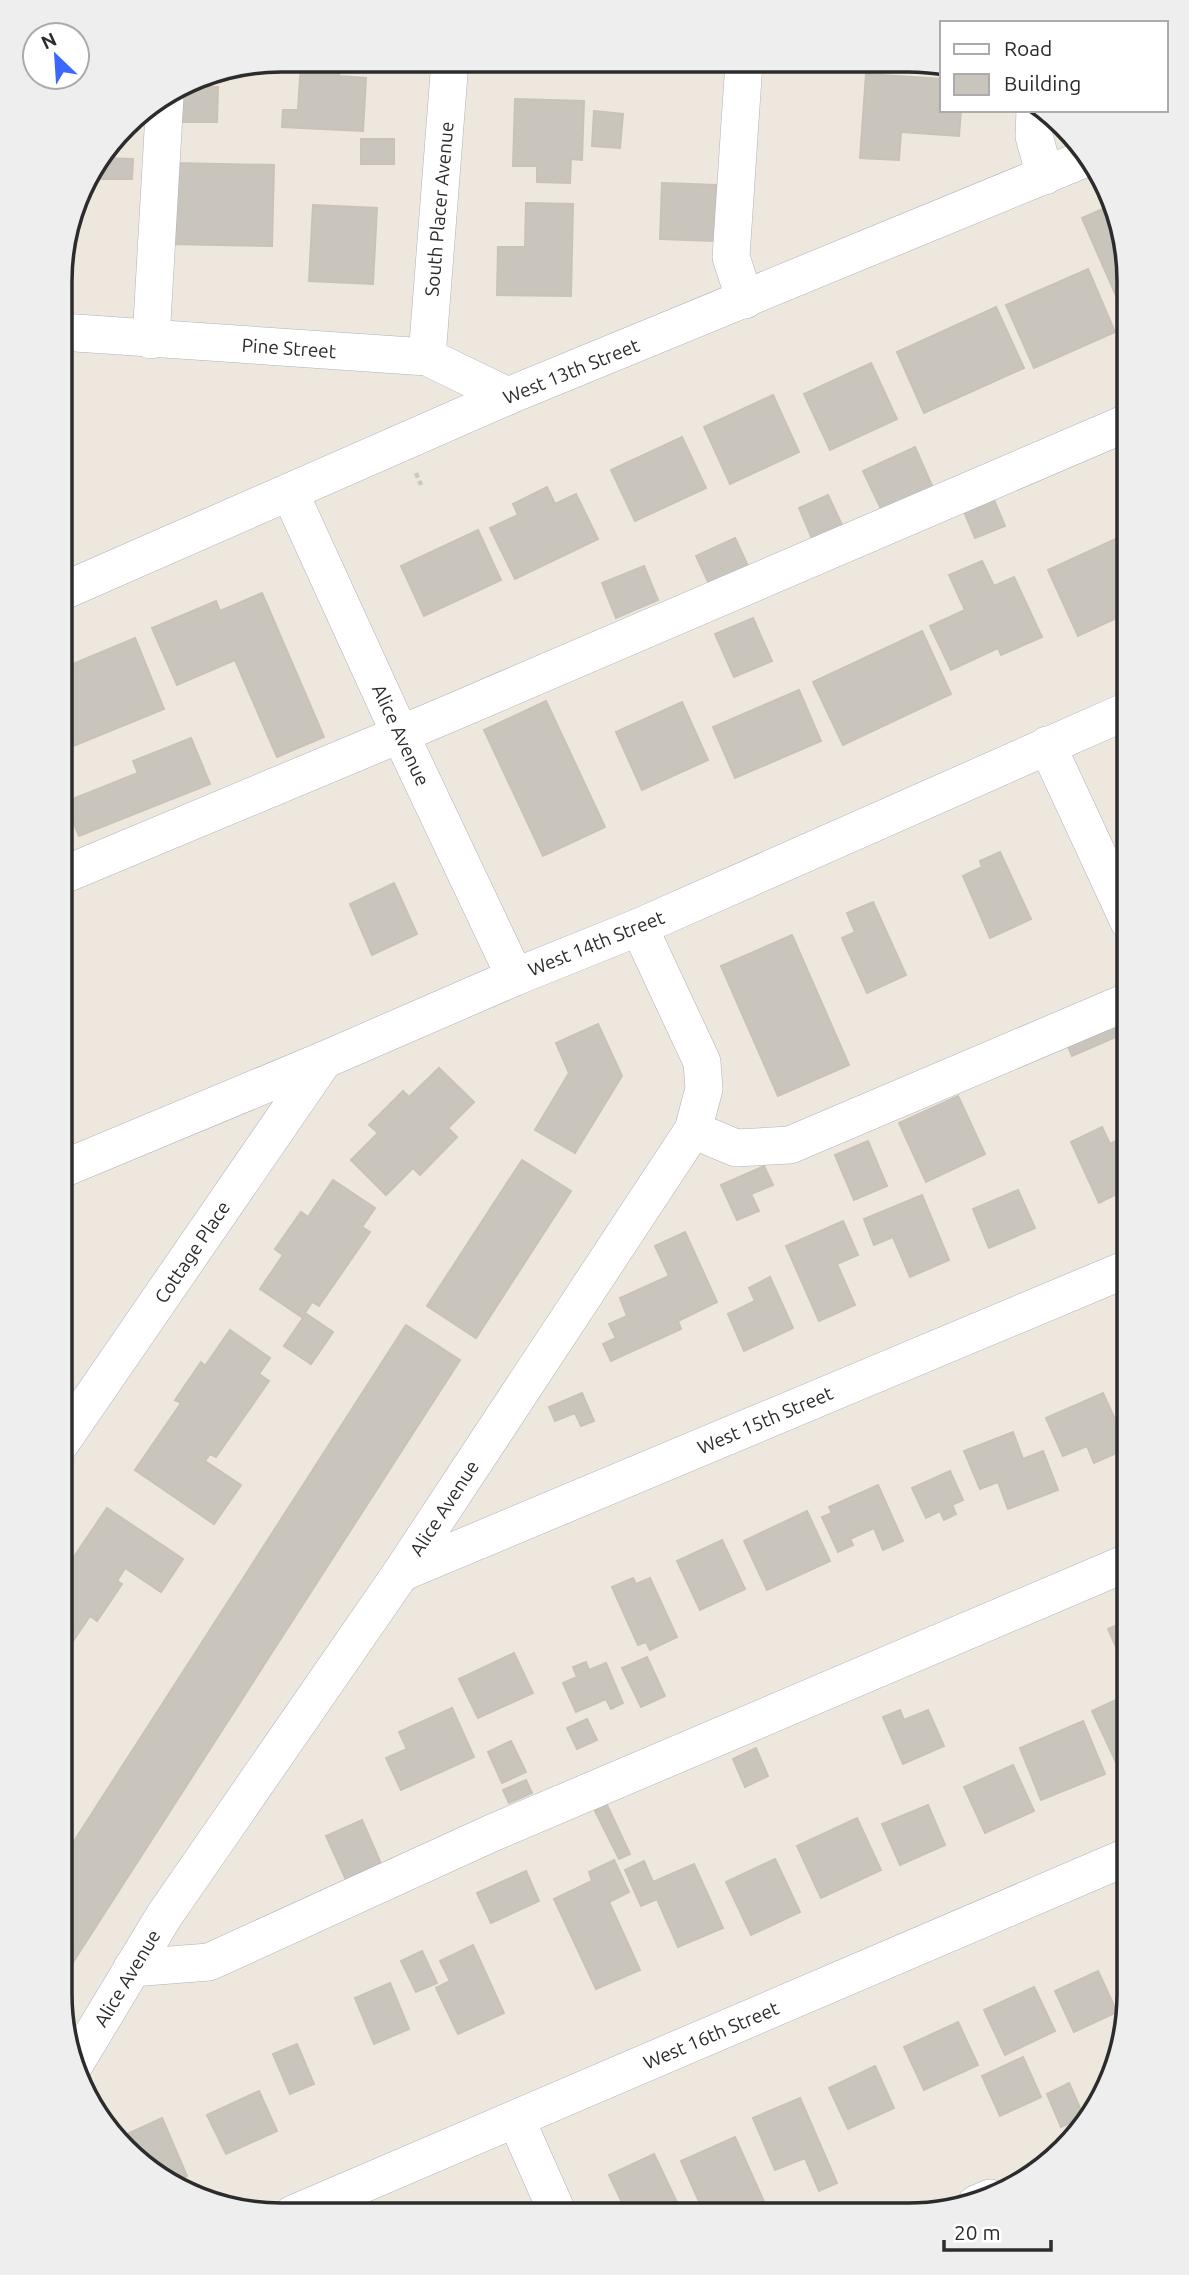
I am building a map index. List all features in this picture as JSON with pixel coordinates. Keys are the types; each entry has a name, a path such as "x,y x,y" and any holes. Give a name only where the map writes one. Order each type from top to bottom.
{"street":[{"name":"South Placer Avenue","path":"427,357 449,72"},
{"path":"743,72 731,257 745,300"},
{"path":"151,340 164,108"},
{"path":"1035,115 1034,136 1045,176"},
{"name":"West 13th Street","path":"72,587 509,396 1079,161"},
{"name":"Pine Street","path":"72,333 427,357 509,396"},
{"path":"72,871 1117,427"},
{"name":"Alice Avenue","path":"290,492 515,977"},
{"name":"West 14th Street","path":"72,1165 639,927 1117,715"},
{"path":"1047,745 1117,896"},
{"name":"Alice Avenue","path":"81,2054 164,1916 401,1573 693,1130 704,1089 702,1062 639,927"},
{"path":"693,1130 736,1148 790,1145 1117,1006"},
{"name":"Cottage Place","path":"72,1427 324,1060"},
{"name":"West 15th Street","path":"401,1573 1117,1273"},
{"path":"132,1968 209,1962 492,1833 1117,1567"},
{"name":"West 16th Street","path":"319,2203 1117,1861"},
{"path":"516,2119 553,2203"}],"building":[{"path":"300,72 339,72 339,76 366,78 363,131 282,127 283,110 298,110"},
{"path":"866,74 940,79 940,112 961,112 959,136 901,132 899,160 860,158"},
{"path":"204,87 218,87 217,122 175,122 178,99"},
{"path":"515,99 584,101 582,160 571,159 570,183 537,182 537,166 513,166"},
{"path":"594,111 623,114 620,148 592,146"},
{"path":"361,139 394,139 394,164 361,164"},
{"path":"112,158 133,159 132,179 99,179"},
{"path":"171,163 274,165 272,246 169,244"},
{"path":"662,183 717,185 715,241 660,239"},
{"path":"526,203 573,204 571,296 497,295 498,247 525,247"},
{"path":"313,205 377,208 373,284 309,281"},
{"path":"1104,208 1113,240 1117,298 1082,218"},
{"path":"1088,269 1115,332 1034,368 1006,305"},
{"path":"996,307 1024,368 924,413 897,352"},
{"path":"871,363 897,419 830,450 804,394"},
{"path":"773,395 799,452 730,484 704,427"},
{"path":"682,437 706,488 635,521 611,470"},
{"path":"915,447 933,488 882,511 863,471"},
{"path":"547,487 555,504 576,494 598,539 515,579 490,528 518,515 513,504"},
{"path":"828,495 843,527 813,541 799,508"},
{"path":"992,495 1005,526 975,538 962,507"},
{"path":"478,530 501,580 424,616 401,566"},
{"path":"735,538 748,566 709,584 696,556"},
{"path":"1117,538 1117,618 1078,636 1048,570"},
{"path":"982,561 994,586 1014,577 1042,637 1001,655 998,648 951,670 930,626 965,610 949,575"},
{"path":"644,566 658,600 616,618 602,583"},
{"path":"262,593 324,737 277,757 235,660 177,685 152,628 216,601 220,611"},
{"path":"753,618 772,661 734,677 715,634"},
{"path":"922,631 951,694 843,745 813,682"},
{"path":"135,638 164,709 72,747 72,664"},
{"path":"799,690 821,741 735,778 713,727"},
{"path":"546,701 605,827 543,856 484,730"},
{"path":"682,702 708,760 642,790 616,732"},
{"path":"191,738 210,784 79,836 72,819 72,799 138,773 133,761"},
{"path":"1000,852 1031,919 990,938 963,876 982,867 980,861"},
{"path":"394,883 417,934 372,955 350,904"},
{"path":"873,902 906,975 867,993 842,938 855,932 847,913"},
{"path":"792,935 849,1065 778,1096 721,966"},
{"path":"1109,1017 1117,1034 1117,1036 1072,1056 1064,1038"},
{"path":"598,1024 622,1076 575,1153 535,1130 569,1073 556,1043"},
{"path":"439,1068 474,1102 448,1128 457,1137 420,1175 413,1168 386,1195 351,1160 378,1133 369,1125 403,1091 409,1097"},
{"path":"958,1096 985,1154 926,1182 899,1123"},
{"path":"1102,1127 1110,1144 1117,1140 1117,1194 1099,1203 1071,1142"},
{"path":"868,1141 887,1186 854,1200 835,1155"},
{"path":"522,1160 571,1191 476,1338 427,1306"},
{"path":"764,1166 773,1185 751,1194 759,1211 737,1220 721,1185"},
{"path":"333,1180 375,1208 362,1227 370,1232 319,1306 312,1302 305,1313 333,1332 311,1364 284,1346 303,1318 260,1289 283,1255 275,1249 301,1212 308,1217"},
{"path":"1018,1190 1035,1228 989,1248 973,1209"},
{"path":"922,1195 949,1260 910,1277 893,1237 874,1245 864,1219"},
{"path":"843,1221 858,1255 837,1264 855,1305 819,1321 786,1246"},
{"path":"685,1232 717,1302 678,1321 681,1329 611,1361 603,1344 616,1338 609,1324 627,1316 620,1298 669,1276 655,1246"},
{"path":"770,1277 793,1328 744,1351 728,1314 755,1301 749,1288"},
{"path":"406,1325 460,1360 72,1964 72,1844"},
{"path":"230,1330 270,1358 259,1374 269,1381 216,1457 210,1454 205,1461 241,1485 214,1524 135,1470 181,1403 175,1400 201,1362 205,1366"},
{"path":"582,1393 594,1421 581,1426 575,1413 555,1421 549,1407"},
{"path":"1103,1393 1117,1424 1117,1453 1094,1463 1087,1446 1063,1456 1046,1418"},
{"path":"1013,1432 1023,1459 1043,1451 1058,1490 1008,1509 998,1482 980,1489 964,1451"},
{"path":"950,1471 963,1500 952,1505 956,1514 944,1520 940,1511 926,1518 912,1488"},
{"path":"878,1485 903,1541 883,1550 874,1528 850,1539 853,1545 838,1552 822,1517 832,1513 829,1507"},
{"path":"107,1508 183,1559 161,1592 125,1568 117,1581 122,1584 97,1621 90,1616 72,1642 72,1560"},
{"path":"807,1511 830,1561 767,1590 744,1541"},
{"path":"722,1540 745,1589 700,1610 677,1561"},
{"path":"633,1578 636,1584 650,1578 677,1637 650,1650 646,1642 638,1645 612,1587"},
{"path":"1117,1625 1117,1649 1108,1629"},
{"path":"514,1653 533,1693 478,1718 459,1679"},
{"path":"647,1657 665,1696 641,1707 622,1668"},
{"path":"586,1662 589,1670 606,1663 623,1703 611,1709 606,1699 576,1712 563,1683 577,1677 573,1667"},
{"path":"1117,1700 1117,1765 1092,1711"},
{"path":"452,1708 474,1757 401,1790 386,1758 407,1749 399,1732"},
{"path":"900,1710 904,1720 928,1710 944,1746 903,1764 883,1717"},
{"path":"587,1719 597,1740 577,1749 567,1728"},
{"path":"1083,1721 1105,1774 1041,1800 1020,1748"},
{"path":"511,1741 526,1772 502,1783 488,1752"},
{"path":"756,1748 768,1776 745,1787 733,1759"},
{"path":"1013,1765 1034,1811 985,1833 964,1787"},
{"path":"526,1780 532,1793 509,1803 503,1790"},
{"path":"607,1805 630,1854 619,1859 595,1811"},
{"path":"928,1805 945,1845 900,1865 882,1824"},
{"path":"857,1818 881,1870 821,1898 797,1846"},
{"path":"362,1820 382,1866 347,1882 326,1836"},
{"path":"775,1859 800,1912 751,1935 726,1882"},
{"path":"614,1860 629,1892 609,1902 640,1970 596,1989 554,1899 592,1881 589,1872"},
{"path":"644,1861 653,1882 694,1864 723,1928 678,1947 657,1899 641,1906 625,1870"},
{"path":"526,1871 539,1901 491,1923 477,1893"},
{"path":"473,1945 504,2013 458,2034 436,1988 450,1981 440,1961"},
{"path":"422,1951 437,1983 416,1992 401,1961"},
{"path":"1098,1971 1116,2012 1074,2032 1055,1991"},
{"path":"390,1983 409,2029 374,2044 355,1998"},
{"path":"1034,1987 1055,2031 1005,2055 984,2010"},
{"path":"958,2022 978,2065 924,2090 904,2047"},
{"path":"297,2044 314,2084 290,2094 273,2054"},
{"path":"1023,2057 1041,2097 1000,2116 982,2076"},
{"path":"875,2066 894,2108 848,2129 829,2088"},
{"path":"1069,2083 1081,2111 1074,2122 1061,2127 1047,2094"},
{"path":"259,2091 277,2131 226,2154 207,2115"},
{"path":"800,2098 837,2183 819,2191 805,2158 775,2170 753,2118"},
{"path":"162,2118 187,2176 182,2178 176,2175 154,2160 126,2134"},
{"path":"735,2137 765,2203 700,2203 681,2161"},
{"path":"654,2154 677,2203 622,2203 609,2175"}]}
